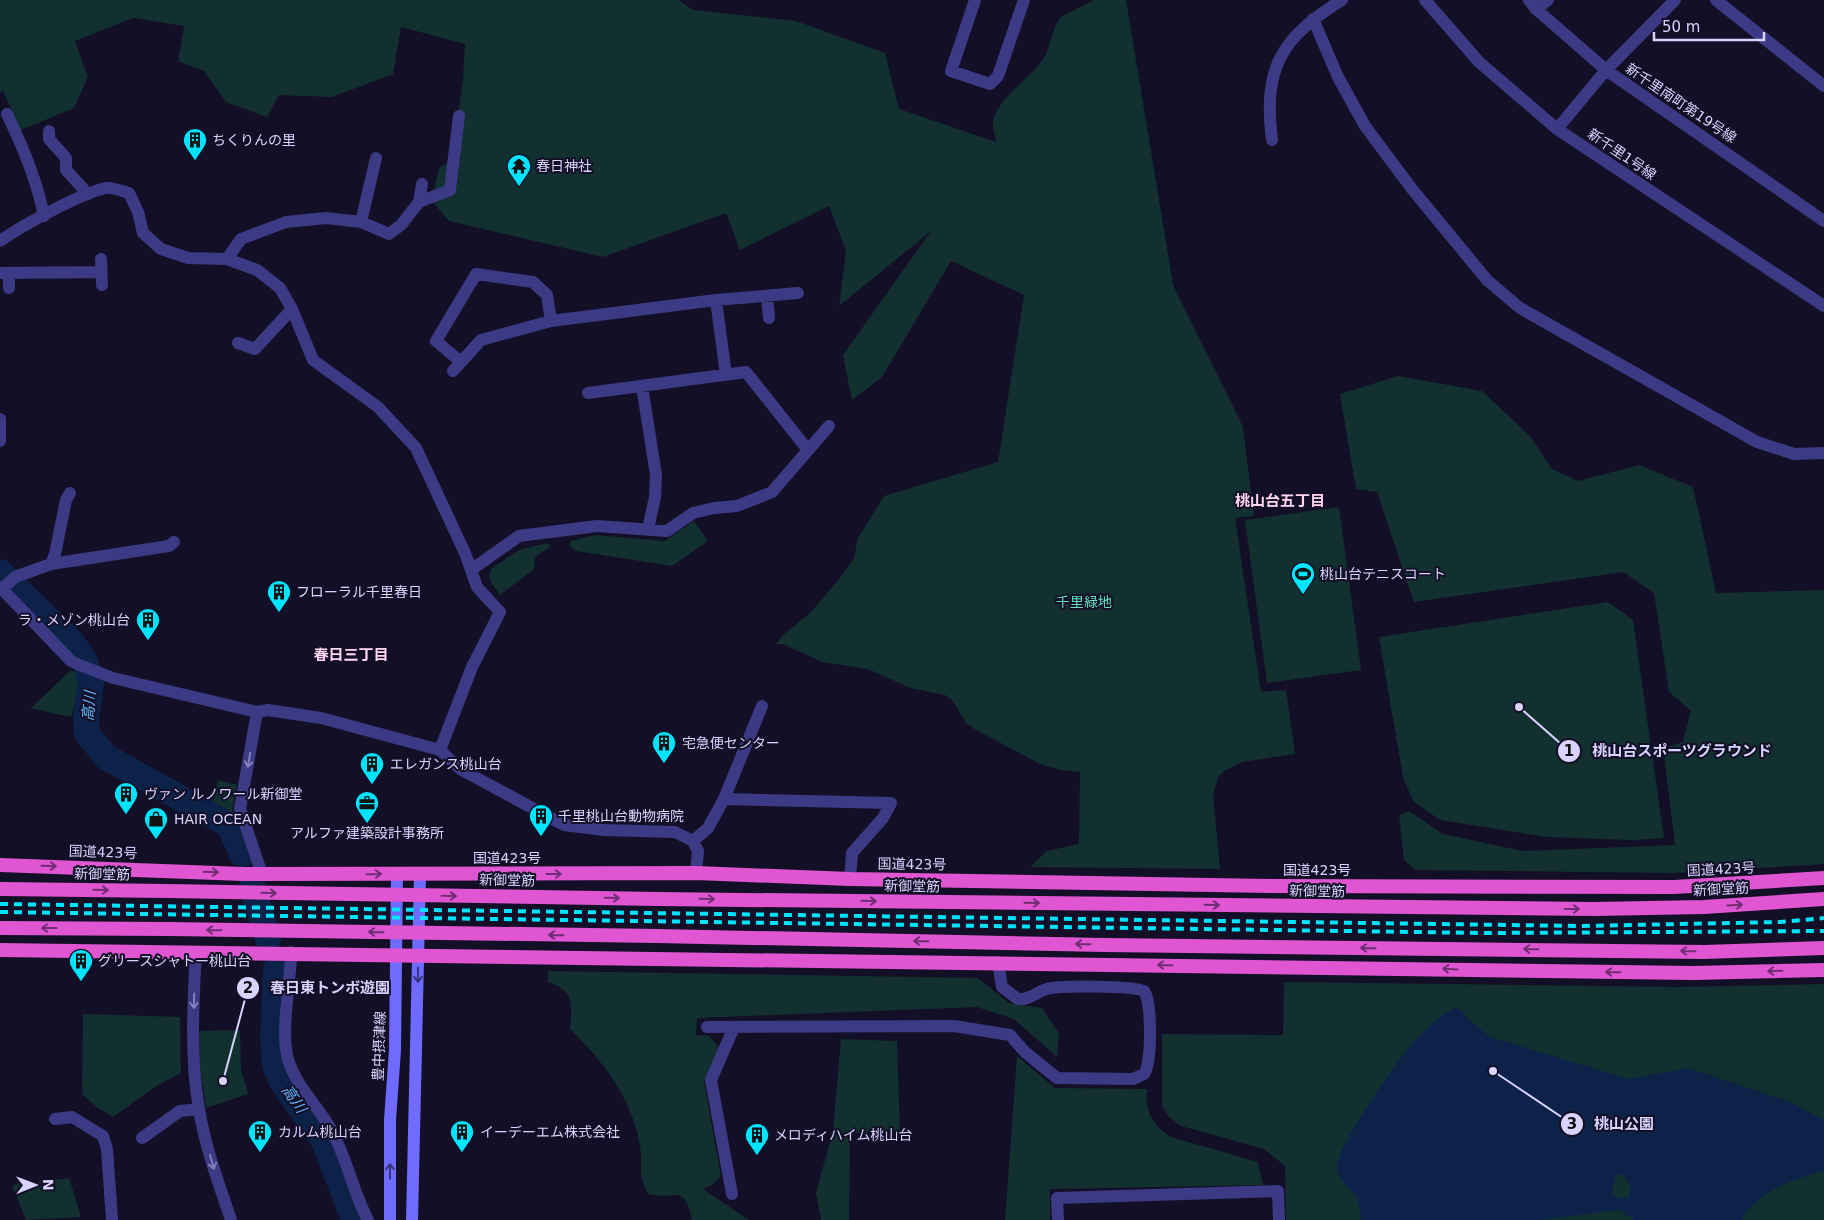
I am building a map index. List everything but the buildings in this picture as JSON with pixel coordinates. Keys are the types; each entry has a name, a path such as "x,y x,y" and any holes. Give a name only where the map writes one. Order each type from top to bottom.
{"highway":[{"name":"国道423号","path":"0,864 262,874 696,873 850,879 1270,886 1674,887 1824,878"},
{"path":"1106,904 1270,886"},
{"name":"新御堂筋","path":"0,889 658,899 1594,909 1704,907 1824,899"},
{"path":"0,928 1704,952 1824,948"},
{"path":"1106,945 1272,967"},
{"path":"0,950 291,952 1693,973 1824,970"}],"main road":[{"name":"豊中摂津線","path":"390,1220 390,1120 395,1050 397,874"},
{"path":"412,1220 420,874"}],"street":[{"path":"975,0 951,71 999,86 1024,0"},
{"path":"1272,140 1268,104 1274,72 1288,43 1313,19 1342,0"},
{"name":"新千里1号線","path":"1425,0 1479,62 1557,129 1824,306"},
{"path":"1533,5 1548,0"},
{"path":"1557,129 1606,70 1675,0"},
{"path":"1716,0 1824,86"},
{"name":"新千里南町第19号線","path":"1533,5 1606,70 1824,221"},
{"path":"1313,19 1338,77 1365,126 1412,189 1487,280 1520,308 1757,442 1794,454 1824,453"},
{"path":"7,114 24,150 39,190 44,216"},
{"path":"419,202 450,190 459,116"},
{"path":"49,131 49,139 66,158 66,170 88,194"},
{"path":"361,222 376,158"},
{"path":"227,259 241,239 286,222 326,218 361,222 389,234 401,225 419,202 422,184"},
{"path":"0,241 88,194 108,188 128,193 138,212 143,233 161,249 188,258 227,259 257,270 280,288 292,309 312,360 378,407 416,448 477,587 500,612 472,667 440,750"},
{"path":"9,288 5,273 100,266 102,285"},
{"path":"551,321 548,295 533,282 476,274 436,341 457,367 481,340 551,321 716,300 798,293"},
{"path":"768,296 769,318"},
{"path":"716,300 726,375"},
{"path":"238,343 255,349 292,309"},
{"path":"588,393 746,372 808,450"},
{"path":"642,386 656,475 656,497 648,529"},
{"path":"0,419 0,441"},
{"path":"471,570 519,536 597,526 667,530 693,513 714,508 737,506 772,492 829,426"},
{"path":"51,564 55,554 66,500 70,493"},
{"path":"174,542 169,546 51,564 6,585 71,662 100,671 113,678 257,712 268,710 322,718 440,750 460,769 564,825 604,830 676,832 693,841 698,851 696,873"},
{"path":"693,841 708,828 724,799 762,706"},
{"path":"257,712 240,809 262,874"},
{"path":"724,799 890,803 883,818 852,853 850,879"},
{"path":"196,952 194,1068 199,1110 212,1162 231,1220"},
{"path":"291,952 286,1038 288,1059 296,1078 331,1130 340,1147 357,1200 368,1220"},
{"path":"707,1027 954,1026 1010,1035 1018,1041 1025,1052 1058,1078 1133,1079 1144,1074 1149,1062 1149,1003 1144,992 1136,988 1047,988 1028,998 1018,999 1002,987 998,962"},
{"path":"732,1194 711,1080 734,1027"},
{"path":"142,1138 180,1111 199,1110"},
{"path":"56,1119 72,1118 103,1136 107,1149 112,1220"},
{"path":"1058,1220 1057,1198 1278,1191 1279,1220"}],"green space":[{"name":"千里緑地","path":"0,0 679,0 693,10 796,21 885,53 899,109 996,142 993,123 996,114 1008,96 1045,56 1061,17 1094,0 1126,0 1173,285 1243,427 1254,516 1235,518 1261,692 1286,690 1295,754 1242,762 1224,771 1218,777 1213,796 1220,869 1030,867 1047,851 1079,844 1080,772 1060,770 1040,764 976,730 966,723 953,701 945,695 910,688 868,669 822,662 783,644 776,644 784,634 810,613 840,578 854,558 858,538 884,496 998,462 1024,295 951,261 882,377 852,400 843,355 931,231 839,306 846,251 829,206 740,250 726,213 603,257 449,221 432,201 439,168 451,160 463,80 465,44 401,27 393,74 332,97 279,95 267,117 226,102 204,71 178,61 184,26 133,18 75,41 88,77 74,108 21,130 3,91 0,92"},
{"path":"1398,376 1482,391 1531,437 1552,469 1578,481 1639,465 1693,487 1716,593 1824,590 1824,864 1674,873 1416,870 1404,860 1399,815 1409,811 1443,834 1522,851 1675,845 1663,748 1683,742 1691,711 1669,692 1654,593 1623,572 1414,602 1377,492 1356,489 1340,394"},
{"name":"桃山台テニスコート","path":"1339,507 1361,670 1267,683 1245,520"},
{"path":"694,521 708,541 672,566 576,551 569,546 571,541 595,535 665,541"},
{"path":"547,543 551,546 535,557 534,569 500,595 489,579 491,569 519,550"},
{"path":"1608,602 1633,620 1664,838 1633,840 1546,837 1440,820 1413,801 1403,777 1379,637"},
{"path":"71,670 83,677 71,716 30,709"},
{"path":"218,780 237,785 231,817 212,808"},
{"path":"548,971 978,978 1009,1003 1042,1008 1059,1033 1057,1057 1014,1019 977,1007 697,1018 696,1035 709,1036 719,1047 704,1082 721,1176 712,1185 703,1189 749,1220 692,1220 686,1200 682,1196 648,1194 643,1181 641,1153 636,1129 623,1096 605,1067 570,1029 570,1000 563,990 548,982"},
{"path":"1284,982 1675,987 1824,984 1824,1220 1286,1220 1285,1166 1264,1149 1181,1126 1169,1117 1162,1106 1162,1034 1283,1035"},
{"path":"83,1014 180,1017 181,1073 158,1085 113,1117 98,1108 82,1094"},
{"path":"240,1030 241,1069 248,1094 206,1108 200,1068 199,1031"},
{"path":"841,1039 897,1041 900,1132 850,1133 849,1220 821,1220 816,1193 833,1131"},
{"path":"1017,1056 1055,1088 1147,1089 1147,1104 1151,1117 1165,1133 1171,1137 1258,1162 1263,1185 1050,1189 1050,1220 1005,1220"},
{"path":"69,1178 81,1217 26,1220 12,1185"}],"water":[{"path":"1455,1008 1463,1012 1469,1020 1490,1037 1629,1079 1688,1068 1790,1102 1824,1120 1824,1171 1788,1182 1777,1188 1757,1201 1741,1220 1635,1220 1619,1210 1539,1220 1361,1220 1356,1197 1338,1173 1339,1159 1346,1143 1369,1104 1406,1051 1428,1027","holes":["1616,1175 1624,1175 1631,1188 1629,1197 1616,1198 1612,1192"]}],"waterway":[{"name":"高川","path":"0,572 71,641 85,661 91,683 86,717 87,733 106,757 229,825 242,854"},
{"name":"高川","path":"252,886 268,939"},
{"name":"高川","path":"276,969 273,1039 275,1065 282,1082 324,1141 354,1220"}],"railway":[{"path":"0,904 1582,926 1780,922 1824,918"},
{"path":"0,912 1486,933 1824,931"}],"place":[{"name":"ちくりんの里","path":"195,161"},
{"name":"春日神社","path":"519,187"},
{"name":"桃山台テニスコート","path":"1303,595"},
{"name":"フローラル千里春日","path":"279,613"},
{"name":"ラ・メゾン桃山台","path":"148,641"},
{"name":"桃山台スポーツグラウンド","path":"1519,707"},
{"name":"宅急便センター","path":"664,764"},
{"name":"エレガンス桃山台","path":"372,785"},
{"name":"ヴァン ルノワール新御堂","path":"126,815"},
{"name":"アルファ建築設計事務所","path":"367,824"},
{"name":"千里桃山台動物病院","path":"541,837"},
{"name":"HAIR OCEAN","path":"156,840"},
{"name":"グリースシャトー桃山台","path":"81,982"},
{"name":"桃山公園","path":"1493,1071"},
{"name":"春日東トンボ遊園","path":"223,1081"},
{"name":"カルム桃山台","path":"260,1153"},
{"name":"イーデーエム株式会社","path":"462,1153"},
{"name":"メロディハイム桃山台","path":"757,1156"}],"district":[{"name":"桃山台五丁目","path":"1280,501"},
{"name":"春日三丁目","path":"351,655"}]}
